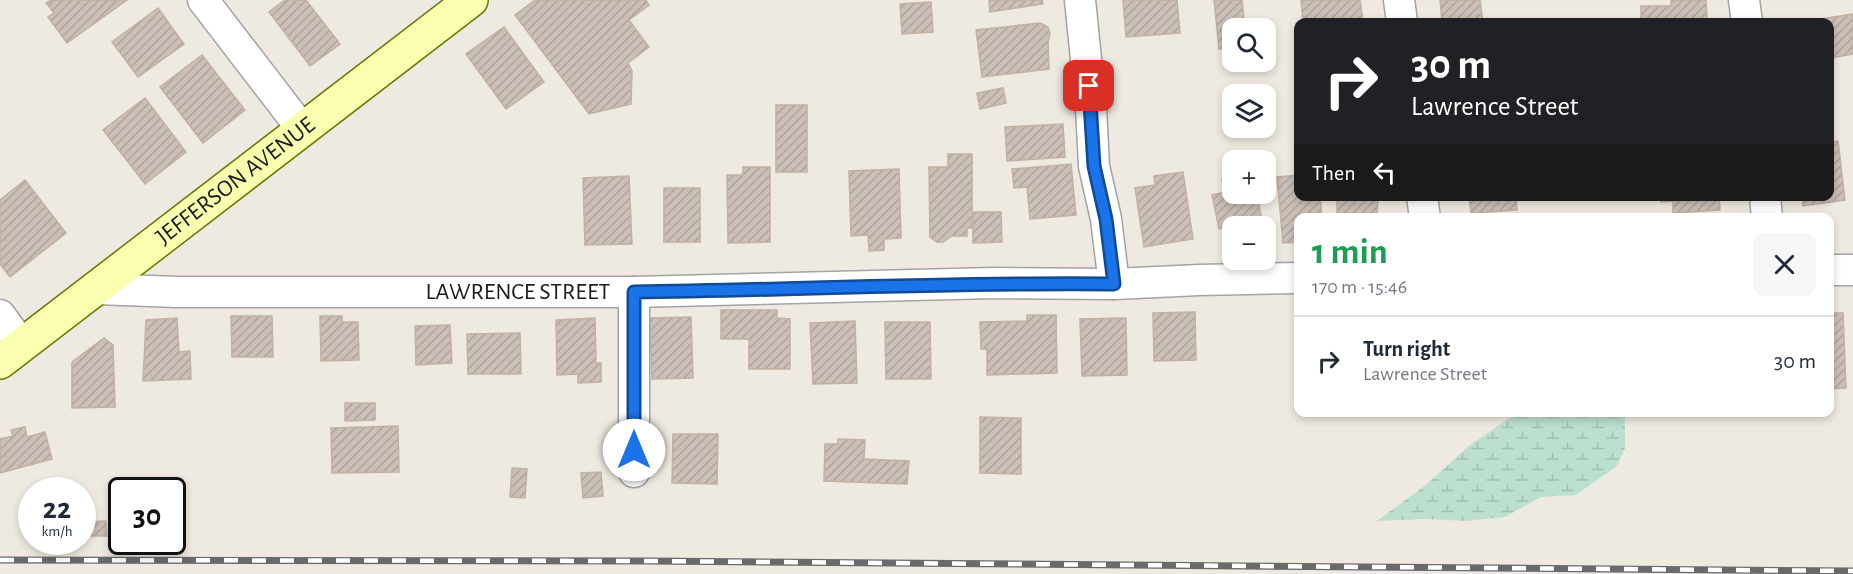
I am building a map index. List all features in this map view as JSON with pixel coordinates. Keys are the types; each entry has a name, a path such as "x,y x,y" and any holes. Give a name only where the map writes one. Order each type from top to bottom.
{"main road":[{"name":"JEFFERSON AVENUE","path":"11,353 471,0"}],"street":[{"path":"203,0 302,129"},
{"path":"1080,0 1091,108 1094,166 1106,219 1114,284"},
{"path":"1399,0 1401,18"},
{"path":"1744,0 1746,18"},
{"path":"1834,270 1853,270"},
{"name":"LAWRENCE STREET","path":"96,289 177,292 634,292 983,284 1114,284 1294,278"},
{"path":"634,292 634,472"},
{"path":"0,315 11,353"}],"green space":[{"path":"1511,417 1625,417 1625,448 1617,466 1576,495 1541,497 1505,517 1466,521 1426,519 1377,521 1427,484 1470,445"}],"building":[{"path":"51,0 127,0 67,43 48,17 54,13 46,3"},
{"path":"285,0 306,0 340,44 310,66 269,12"},
{"path":"535,0 646,0 649,5 629,20 649,47 628,63 632,71 631,104 589,114 515,15"},
{"path":"989,0 1042,0 1043,4 990,12"},
{"path":"1123,0 1177,0 1180,33 1126,37"},
{"path":"1214,0 1242,0 1244,18 1222,18 1222,49 1219,49"},
{"path":"1301,0 1360,0 1362,18 1303,18"},
{"path":"1440,0 1480,0 1482,18 1442,18"},
{"path":"1671,0 1706,0 1707,18 1641,18 1641,6 1671,6"},
{"path":"931,2 933,32 902,34 900,4"},
{"path":"158,8 184,44 138,77 112,42"},
{"path":"1853,14 1853,54 1834,57 1834,18 1827,18"},
{"path":"1040,23 1048,27 1050,33 1049,69 982,77 976,30"},
{"path":"504,27 544,82 506,109 466,54"},
{"path":"202,55 245,110 203,143 160,87"},
{"path":"1003,88 1006,103 980,109 977,93"},
{"path":"145,98 186,152 145,184 103,130"},
{"path":"776,105 807,105 807,172 776,172"},
{"path":"1063,124 1065,157 1007,161 1005,127"},
{"path":"1838,141 1845,200 1803,206 1802,201 1834,201 1834,142"},
{"path":"948,154 972,154 972,228 967,228 967,236 952,236 943,242 937,242 930,237 929,167 948,167"},
{"path":"1071,164 1076,215 1030,219 1027,187 1014,188 1012,169"},
{"path":"743,167 770,167 770,242 728,243 727,175 743,175"},
{"path":"899,169 901,238 884,239 884,250 869,251 868,235 851,236 849,171"},
{"path":"1183,172 1193,239 1144,247 1135,188 1155,185 1154,176"},
{"path":"1294,175 1294,201 1320,201 1322,213 1294,213 1294,242 1283,243 1277,177"},
{"path":"629,176 632,244 585,245 583,178"},
{"path":"25,180 66,233 10,277 0,264 0,200"},
{"path":"664,188 700,188 700,242 664,242"},
{"path":"1222,193 1222,204 1259,204 1261,216 1222,216 1222,228 1219,229 1212,195"},
{"path":"1337,201 1378,201 1377,213 1337,213"},
{"path":"1470,201 1516,201 1517,210 1471,213"},
{"path":"1673,201 1719,201 1720,210 1673,213"},
{"path":"973,212 1001,212 1002,242 973,243"},
{"path":"721,310 777,310 777,318 790,319 790,369 749,369 749,339 721,339"},
{"path":"1195,312 1196,360 1154,361 1153,313"},
{"path":"1834,313 1843,313 1846,388 1834,389"},
{"path":"1027,315 1056,315 1057,373 987,375 987,349 981,349 980,322 1027,321"},
{"path":"231,316 272,316 273,357 232,357"},
{"path":"320,316 342,316 342,322 358,322 359,360 321,361"},
{"path":"691,317 693,378 652,379 650,318"},
{"path":"177,318 179,352 190,351 191,379 143,381 146,320"},
{"path":"595,318 596,363 601,363 601,382 578,383 578,374 557,375 556,320"},
{"path":"1126,318 1127,375 1082,376 1080,319"},
{"path":"855,321 857,383 813,384 810,323"},
{"path":"885,322 930,322 931,379 886,379"},
{"path":"450,325 452,363 416,365 415,326"},
{"path":"520,333 521,374 468,374 467,334"},
{"path":"104,338 113,345 115,407 72,408 72,362"},
{"path":"345,403 375,403 375,420 345,421"},
{"path":"980,417 1021,418 1021,474 980,473"},
{"path":"398,426 399,472 332,473 331,428"},
{"path":"25,427 27,437 45,432 52,459 0,473 0,439 13,436 11,430"},
{"path":"673,434 718,434 717,484 672,483"},
{"path":"838,439 865,440 864,459 909,461 907,484 824,481 825,444 838,444"},
{"path":"512,468 527,469 525,498 510,497"},
{"path":"601,472 603,496 583,498 581,473"},
{"path":"96,521 106,521 107,536 96,536"}],"railway":[{"path":"0,560 650,561 1853,571"}],"route":[{"path":"634,450 634,292 994,283 1114,284 1106,219 1094,166 1089,86"}]}
